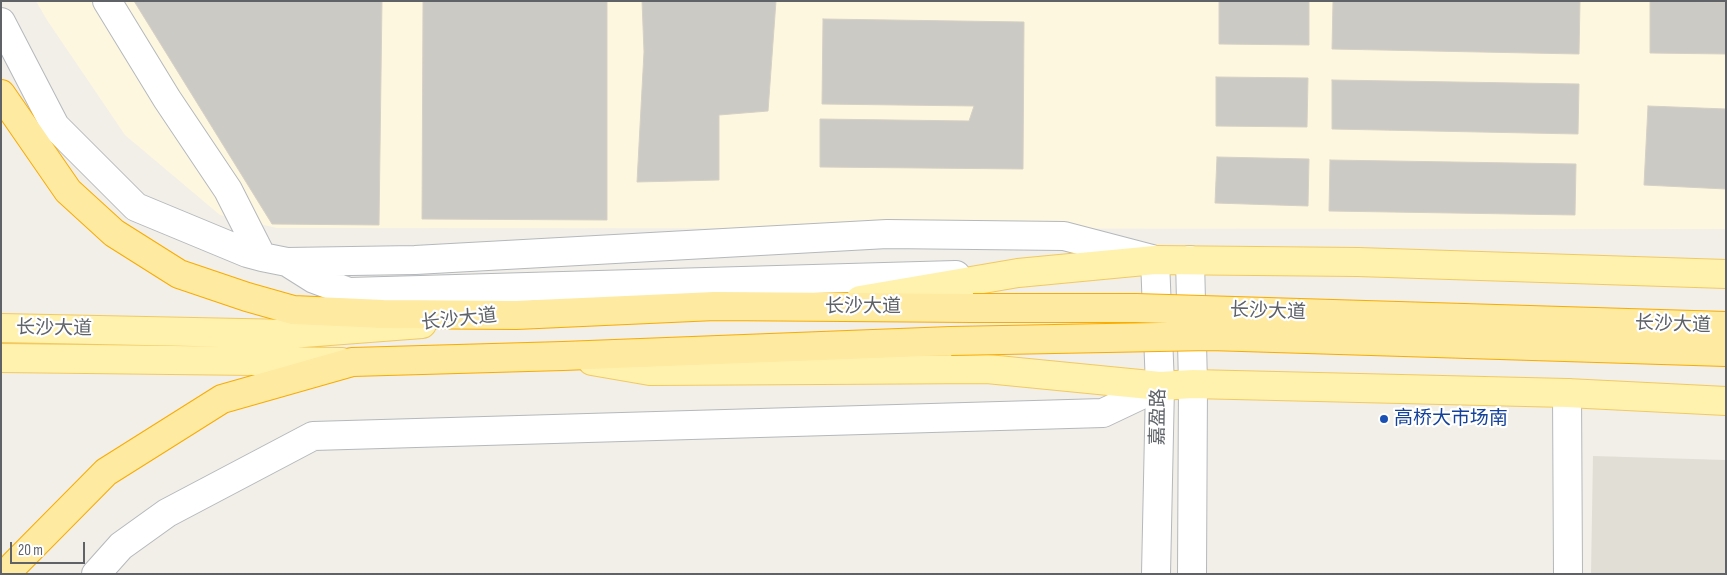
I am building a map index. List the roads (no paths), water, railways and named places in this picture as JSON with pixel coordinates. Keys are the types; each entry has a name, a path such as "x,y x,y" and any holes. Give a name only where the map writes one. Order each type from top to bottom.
{"highway":[{"name":"长沙大道","path":"1,94 68,191 114,233 179,274 247,297 291,322 383,314 516,314 715,306 787,306 1136,308 1726,326"},
{"name":"长沙大道","path":"8,574 14,565 106,472 222,399 352,362 563,356 951,340 1210,336 1726,352"}],"main road":[{"path":"820,307 1018,273 1155,260 1368,262 1726,274"},
{"name":"长沙大道","path":"1,328 291,322"},
{"path":"563,356 650,371 988,369 1160,386 1193,384 1567,393 1726,401"},
{"path":"1,358 352,362"}],"street":[{"path":"107,1 167,100 275,259 314,279 349,292 1018,273"},
{"path":"2,27 55,126 136,207 248,253 275,259 415,260 886,234 1064,236 1155,260"},
{"name":"嘉盈路","path":"1155,260 1160,386 1156,574"},
{"name":"嘉盈路","path":"1190,260 1193,384 1192,574"},
{"path":"535,287 787,306"},
{"path":"96,574 121,546 167,513 313,436 1103,413 1160,386"},
{"path":"1567,393 1568,574"}],"place":[{"name":"高桥大市场南","path":"1384,419"}]}
